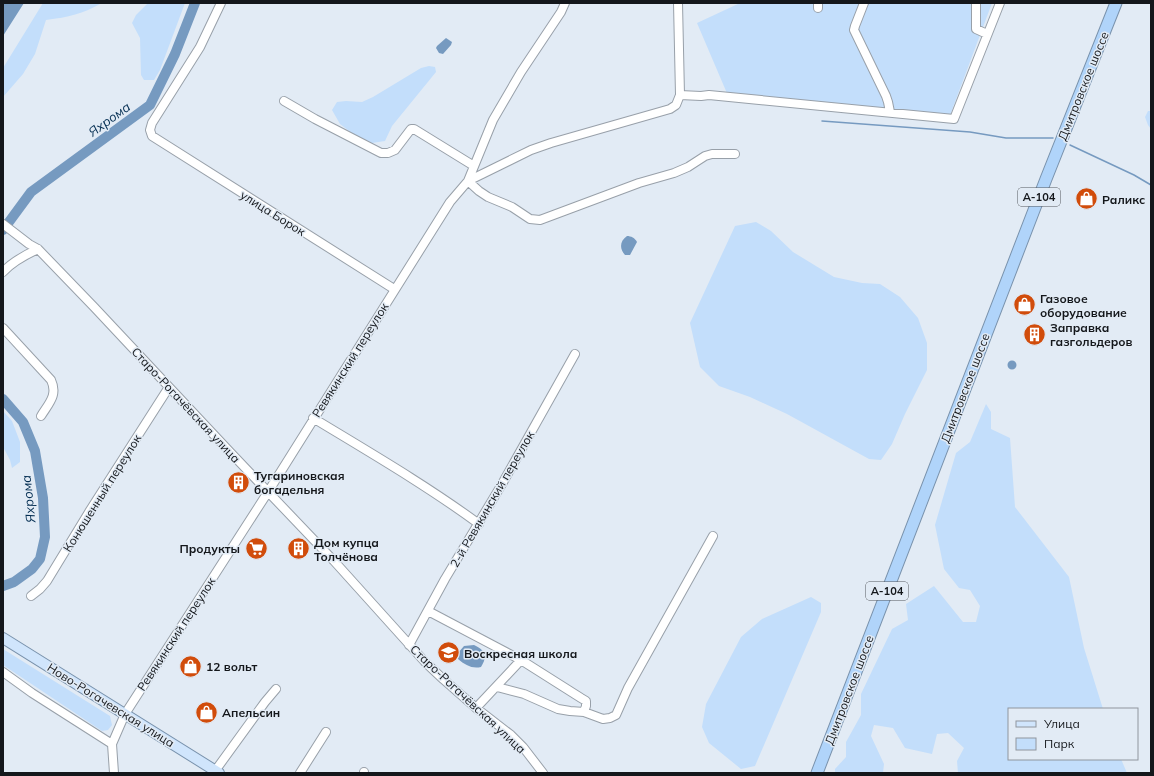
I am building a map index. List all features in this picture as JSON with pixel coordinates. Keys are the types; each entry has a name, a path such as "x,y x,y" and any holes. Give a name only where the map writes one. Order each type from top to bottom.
{"highway":[{"name":"Дмитровское шоссе","path":"817,773 1046,179 1116,3"}],"main road":[{"name":"Ново-Рогачевская улица","path":"3,638 217,772"}],"street":[{"name":"улица Борок","path":"221,3 200,47 152,123 150,130 152,136 394,289"},
{"name":"Ревякинский переулок","path":"112,744 125,714 268,492 394,289 450,202 468,181 493,120 521,72 561,12 565,3"},
{"path":"678,3 680,95 676,105 670,109 551,142 468,181 488,197 512,207 530,219 540,220 639,183 674,173 705,156 712,154 736,154"},
{"path":"864,3 854,30 886,96 890,112"},
{"path":"976,3 976,29 987,34"},
{"path":"680,95 709,95 954,119 1000,3"},
{"path":"284,101 381,153 388,153 395,150 411,130 414,129 474,166"},
{"name":"Старо-Рогачёвская улица","path":"3,224 38,249 334,561 409,645 443,679 476,708 511,735 523,747 543,773"},
{"path":"3,272 26,254 38,249"},
{"path":"3,328 51,380 54,386 53,397 41,416"},
{"name":"2-й Ревякинский переулок","path":"409,645 445,579 502,484 575,354"},
{"name":"Конюшенный переулок","path":"31,596 47,581 169,387"},
{"path":"314,418 458,508 478,524"},
{"path":"497,687 524,694 548,705 570,711 584,712 603,719 616,715 628,688 713,536"},
{"path":"428,611 521,660 586,701 584,712"},
{"path":"476,708 521,660"},
{"path":"3,672 112,744 114,773"},
{"path":"217,772 265,702 276,689"},
{"path":"300,773 326,732"}],"green space":[{"path":"43,3 102,3 88,10 62,18 46,20 35,54 23,74 3,97 3,68"},
{"path":"148,3 185,3 160,70 154,80 144,80 141,75 140,38 132,23 136,15"},
{"path":"740,3 992,3 949,118 729,98 697,23"},
{"path":"429,66 435,67 436,72 392,126 385,141 372,143 353,134 340,124 332,110 337,102 362,102 421,68"},
{"path":"1148,111 1151,111 1151,129 1145,117"},
{"path":"756,222 771,231 793,252 834,277 862,283 880,284 900,297 918,318 927,343 927,370 892,444 881,460 869,459 787,414 750,397 719,386 700,367 690,323 735,226"},
{"path":"986,404 991,412 991,429 1010,438 1015,507 1069,577 1084,648 1103,708 1008,708 1008,760 1121,760 1127,773 958,773 957,761 964,748 948,733 937,734 932,754 905,748 893,728 874,725 871,736 884,764 883,773 835,773 835,769 846,757 846,742 861,715 861,694 892,629 908,620 906,604 934,586 963,622 976,622 980,606 970,590 959,588 944,569 935,525 956,453 970,442"},
{"path":"3,411 12,421 20,442 20,462 12,468 10,460 3,447"},
{"path":"811,597 821,603 821,612 755,766 741,769 709,743 702,727 706,704 741,637 762,619"},
{"path":"3,649 110,716 112,725 108,730 102,731 3,665"}],"shaded area":[{"path":"3,3 24,3 3,36"},
{"path":"446,38 452,42 451,45 443,54 439,53 436,48"},
{"path":"627,236 635,239 637,242 630,255 625,255 621,247 623,240"},
{"path":"1012,360 1017,365 1012,370 1007,365"},
{"path":"474,645 483,651 485,657 481,667 469,666 458,659 458,653 464,646"}],"waterway":[{"name":"Яхрома","path":"3,230 31,192 150,105 175,54 195,3"},
{"path":"822,121 970,132 1006,138 1053,138"},
{"path":"1070,145 1134,175 1151,185"},
{"name":"Яхрома","path":"3,399 23,422 35,451 43,498 45,537 40,559 32,569 14,582 3,586"}],"place":[{"name":"Раликс","path":"1086,199"},
{"name":"Газовое оборудование","path":"1025,305"},
{"name":"Заправка газгольдеров","path":"1034,334"},
{"name":"Тугариновская богадельня","path":"239,482"},
{"name":"Продукты","path":"256,548"},
{"name":"Дом купца Толчёнова","path":"299,549"},
{"name":"Воскресная школа","path":"448,653"},
{"name":"12 вольт","path":"191,666"},
{"name":"Апельсин","path":"207,712"}]}
